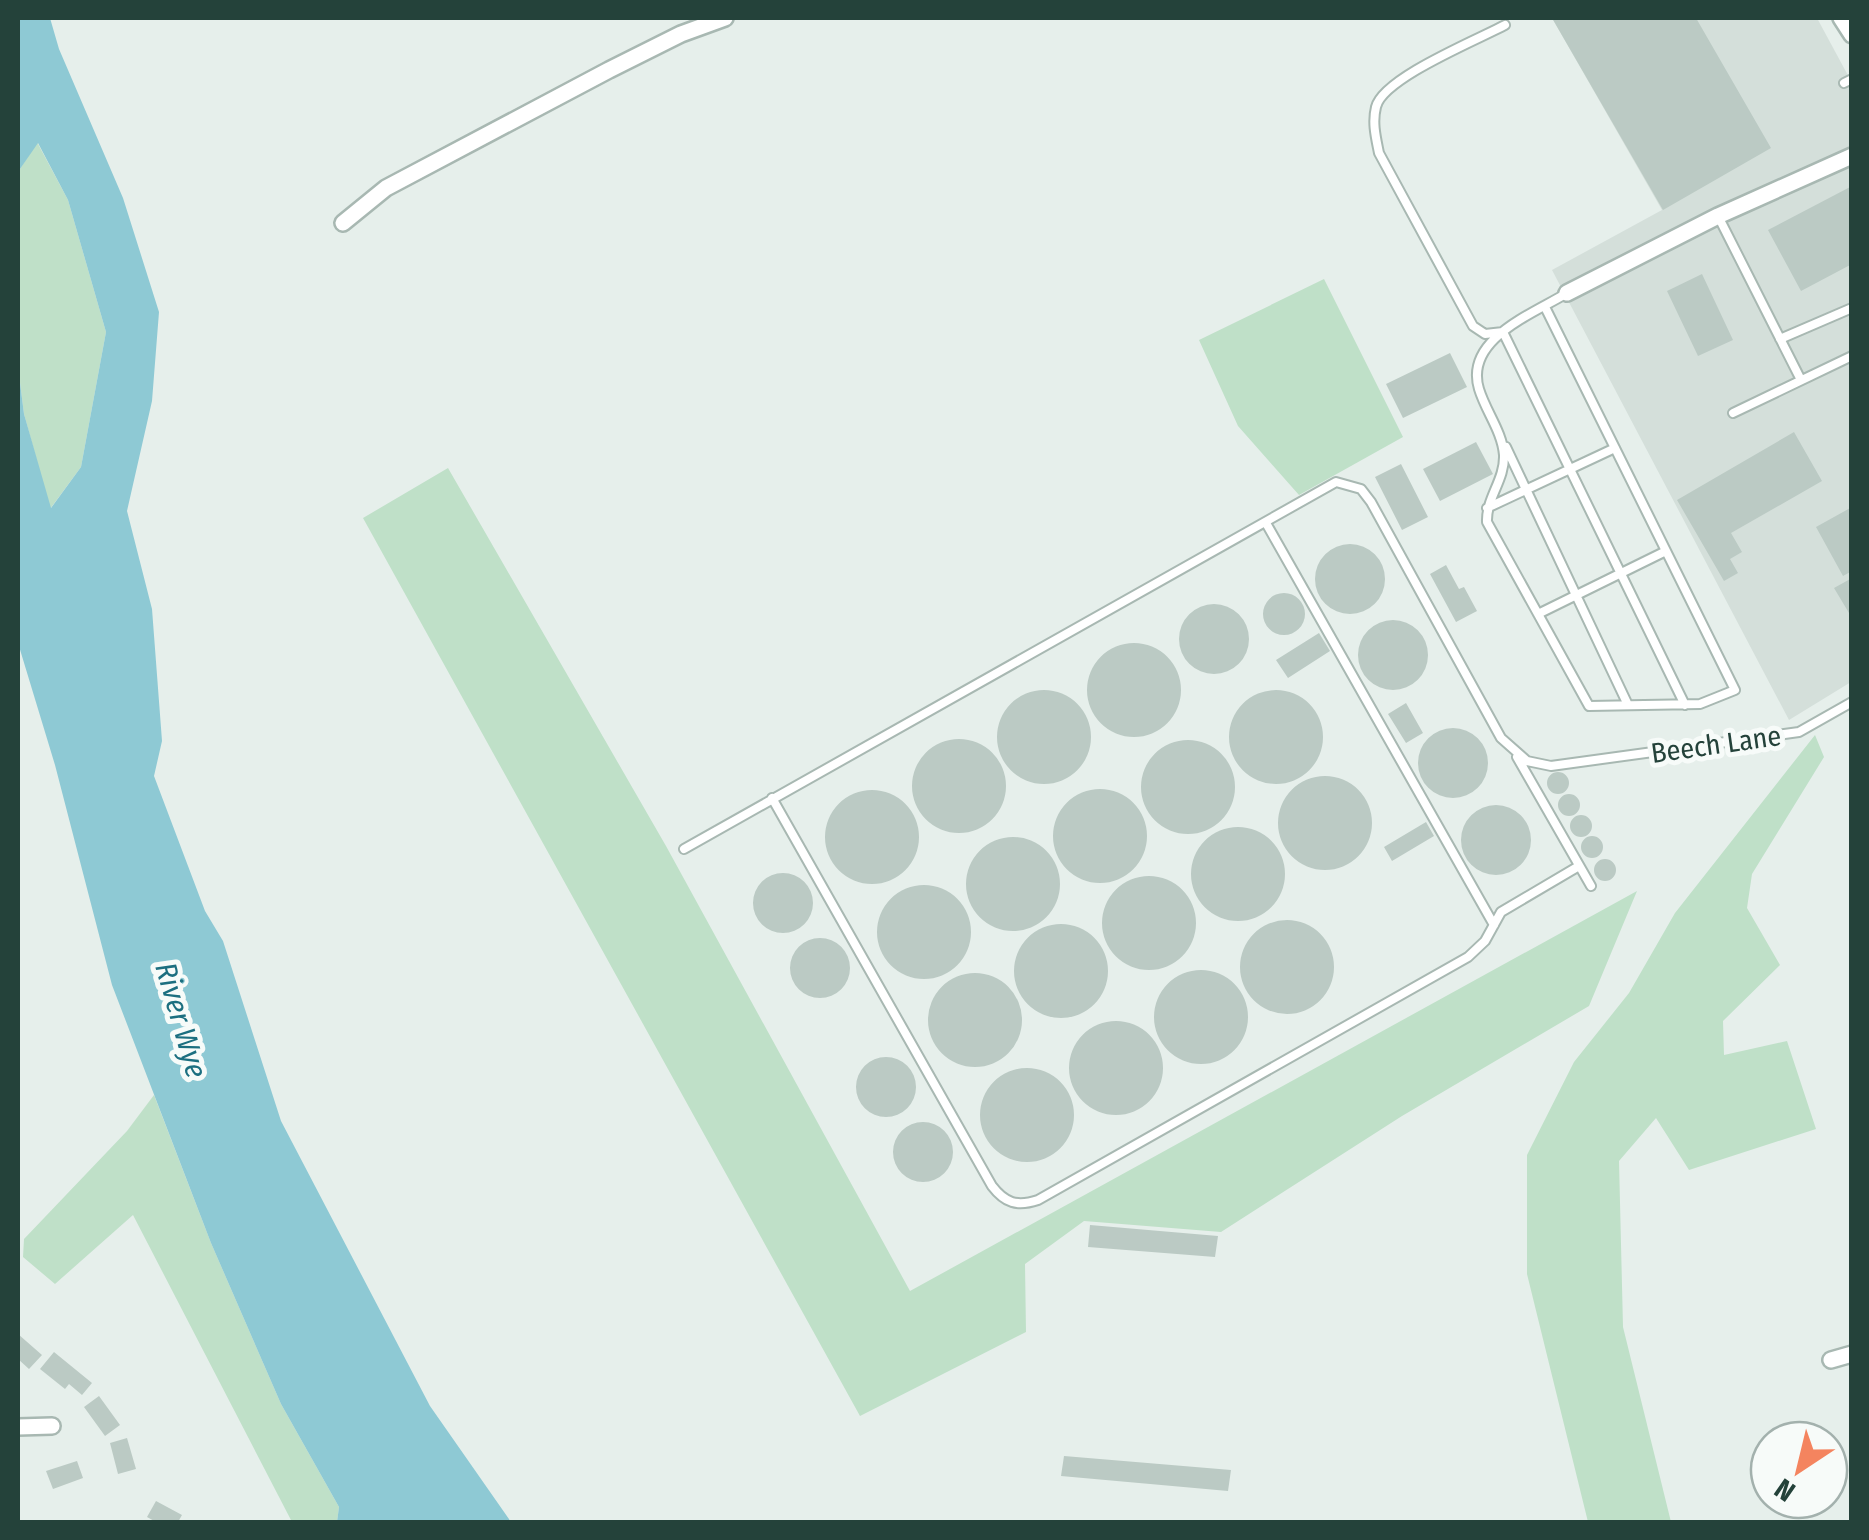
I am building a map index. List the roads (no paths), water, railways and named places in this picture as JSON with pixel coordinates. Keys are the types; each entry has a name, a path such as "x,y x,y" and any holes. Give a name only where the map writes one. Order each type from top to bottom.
{"street":[{"path":"343,223 386,188 609,70 725,18"},
{"path":"1841,18 1852,35"},
{"path":"1567,294 1718,216 1852,156"},
{"path":"1830,1360 1852,1354"},
{"path":"18,1427 52,1426"}],"lane":[{"path":"1504,332 1485,334 1473,326 1379,154 1374,126 1376,103 1391,86 1505,25"},
{"path":"1718,216 1801,380"},
{"path":"1567,294 1490,342 1476,371 1479,390 1628,706"},
{"path":"1500,436 1502,476 1487,508 1488,522 1589,706 1700,704 1735,690 1545,307"},
{"path":"1780,340 1852,308"},
{"path":"1504,332 1685,704"},
{"path":"1733,413 1852,356"},
{"path":"1487,508 1614,448"},
{"path":"684,848 1336,482 1361,489 1501,738 1515,753 1590,886"},
{"path":"1266,523 1494,924"},
{"path":"1538,614 1666,551"},
{"name":"Beech Lane","path":"1515,753 1526,761 1551,766 1799,732 1852,702"},
{"path":"772,798 992,1186 1000,1197 1018,1204 1038,1200 1468,957 1485,941 1501,912 1579,866"}],"water":[{"name":"River Wye","path":"18,18 50,18 59,49 123,198 159,312 152,401 127,511 152,609 162,741 154,776 205,911 223,941 281,1121 430,1406 511,1522 337,1522 339,1507 281,1404 211,1243 112,985 55,765 18,643 18,367 24,414 51,508 81,467 106,332 68,200 38,143 20,169 18,206"}]}
